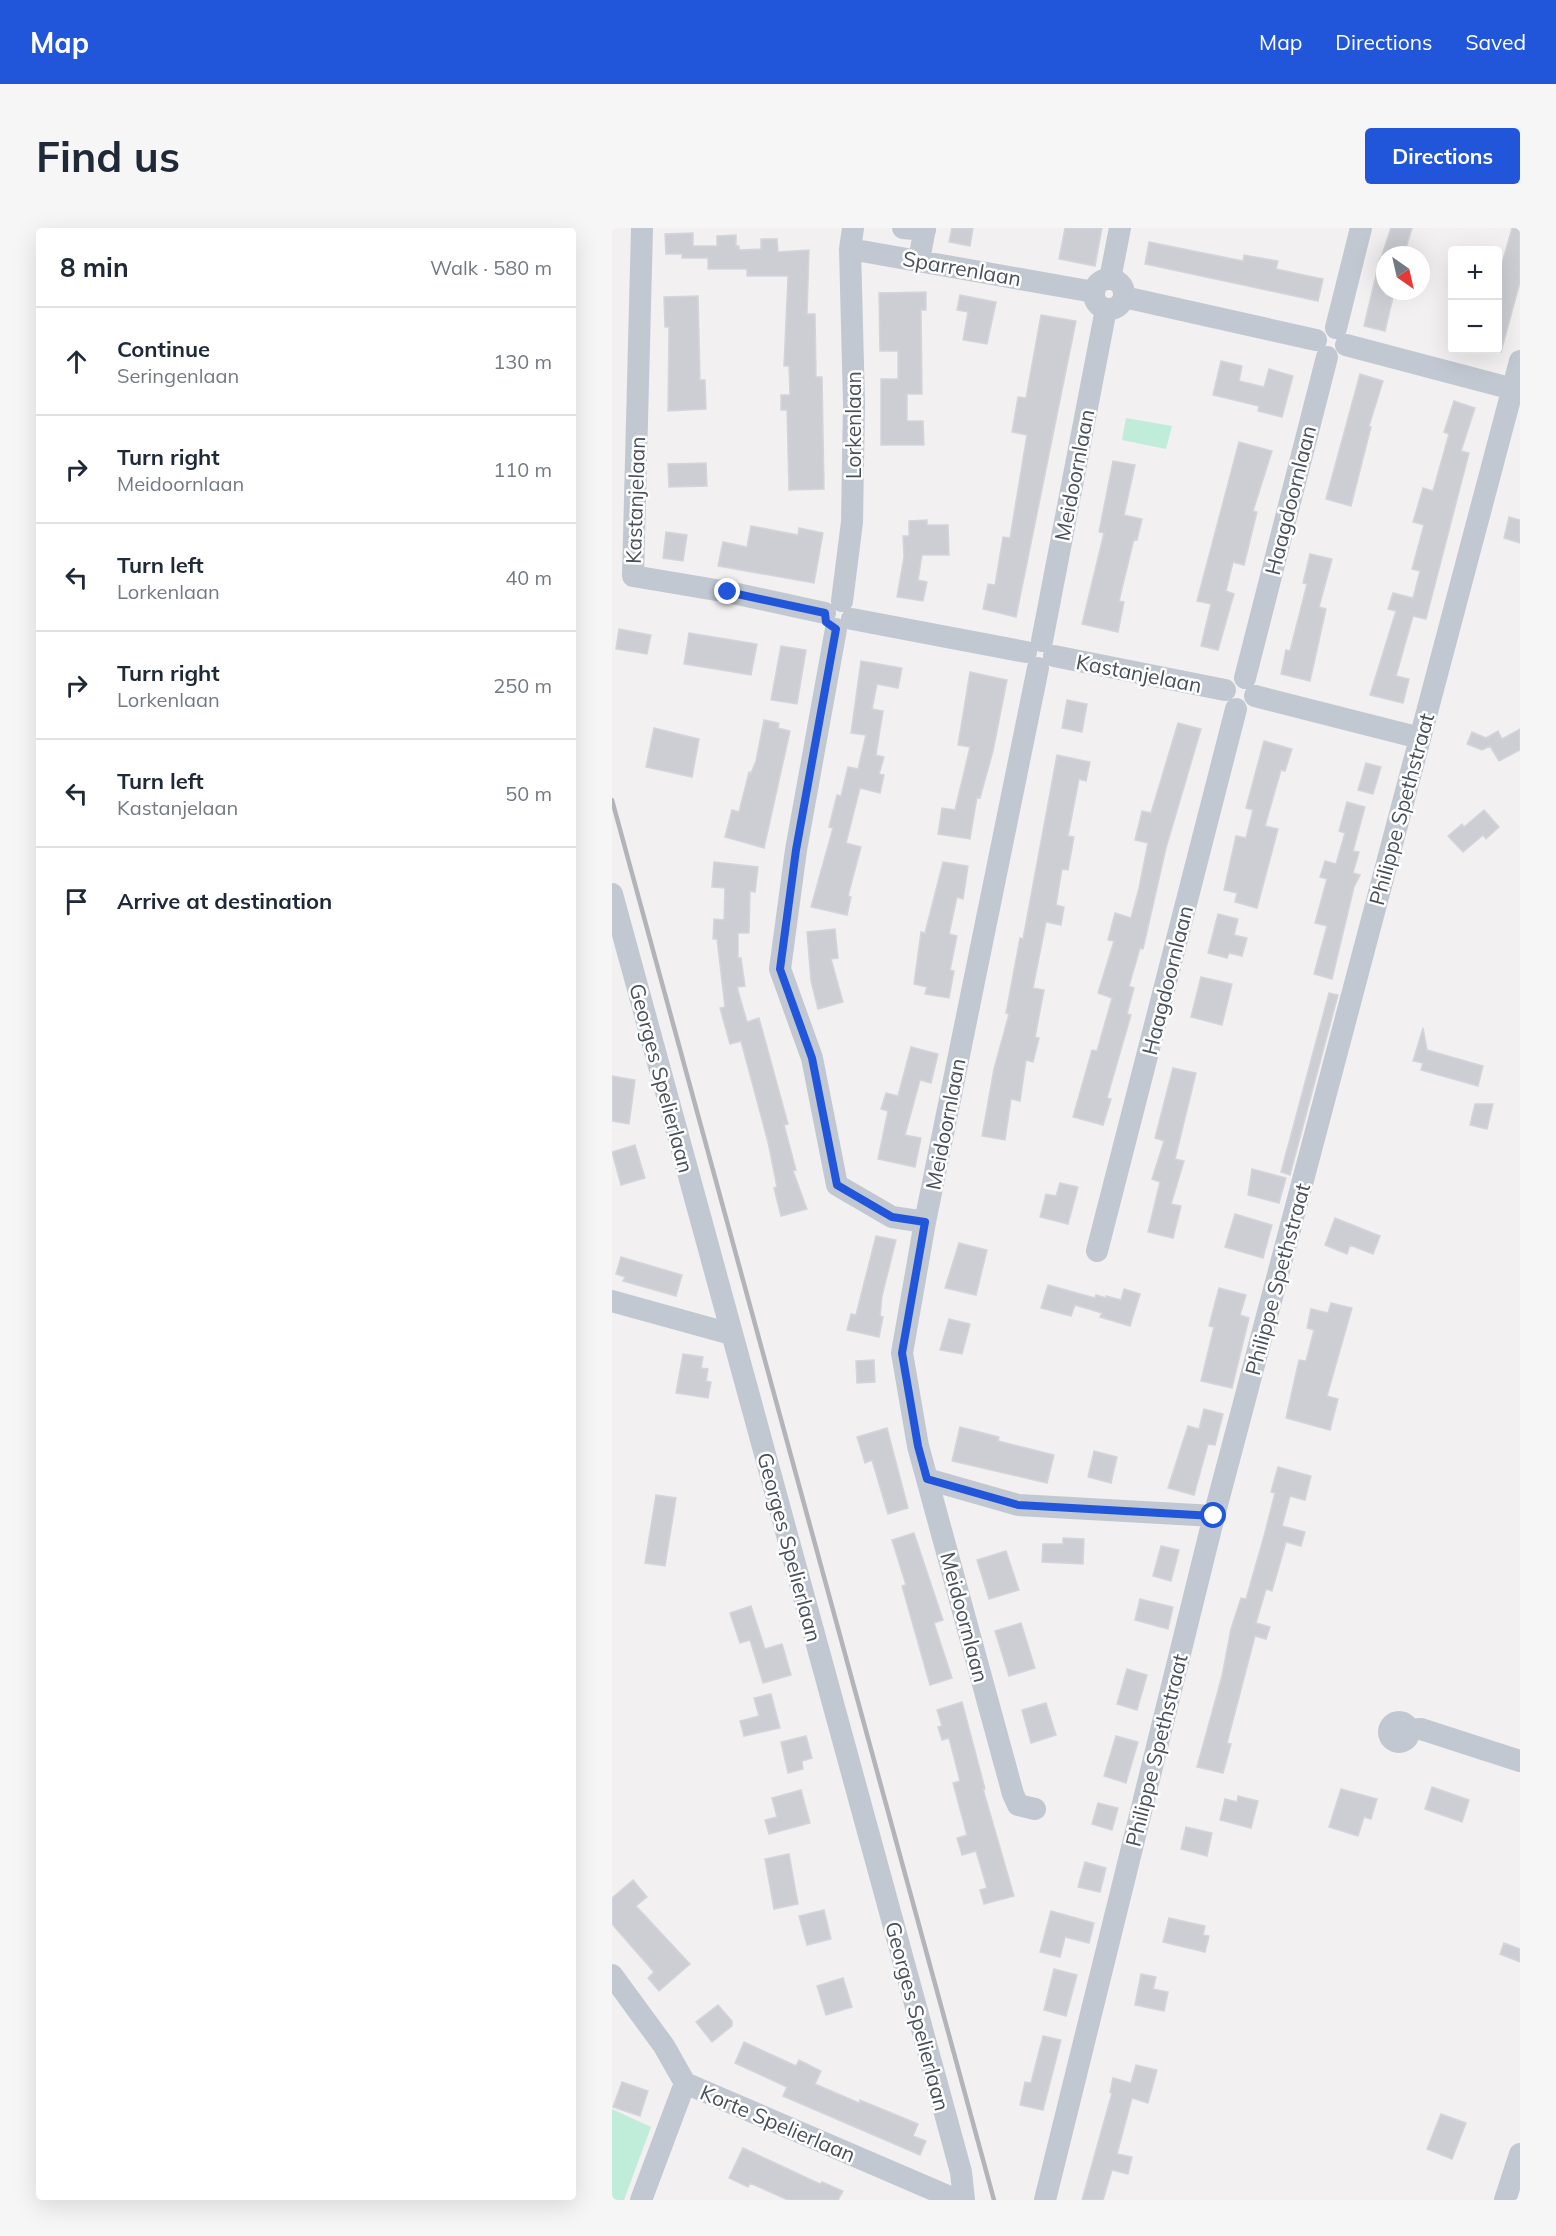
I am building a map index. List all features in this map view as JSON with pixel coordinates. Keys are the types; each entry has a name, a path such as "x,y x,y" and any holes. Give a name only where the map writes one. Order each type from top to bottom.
{"street":[{"name":"Kastanjelaan","path":"642,228 633,576 728,592 1040,654 1231,699"},
{"name":"Meidoornlaan","path":"1035,1809 1018,1805 1013,1794 918,1446 902,1353 925,1222 1040,654 1120,228"},
{"path":"1341,336 1361,228"},
{"path":"917,229 919,260"},
{"name":"Lorkenlaan","path":"851,238 854,403 852,522 839,615 796,850 780,969 812,1058 837,1185 892,1217 925,1222"},
{"name":"Sparrenlaan","path":"851,238 919,260 1109,294 1321,349"},
{"path":"1321,349 1321,330 1513,389"},
{"name":"Haagdoornlaan","path":"1250,687 1321,349"},
{"name":"Philippe Spethstraat","path":"1045,2200 1214,1516 1520,361"},
{"path":"1231,699 1248,707 1250,687 1420,738"},
{"name":"Haagdoornlaan","path":"1097,1251 1231,699"},
{"name":"Georges Spelierlaan","path":"612,894 961,2172 964,2200"},
{"path":"612,1301 731,1334"},
{"path":"927,1479 1018,1505 1214,1516"},
{"path":"1409,1730 1421,1729 1520,1761"},
{"name":"Korte Spelierlaan","path":"612,1975 664,2046 685,2083 957,2200"},
{"path":"640,2200 685,2083"},
{"path":"1505,2200 1520,2154"}],"green space":[{"path":"1126,418 1172,426 1166,449 1122,440"},
{"path":"612,2109 651,2127 624,2200 612,2200"}],"building":[{"path":"952,228 973,228 970,246 949,242"},
{"path":"1065,228 1102,228 1095,266 1059,259"},
{"path":"1391,228 1412,228 1407,246 1385,246"},
{"path":"1512,228 1520,228 1520,282 1502,348 1502,300 1502,263"},
{"path":"693,233 693,246 717,246 717,236 736,235 736,246 739,246 739,250 761,249 761,239 777,239 778,252 809,250 807,314 815,314 816,377 822,377 824,489 789,490 787,410 781,410 781,395 790,395 789,366 784,366 788,276 747,276 747,269 708,269 708,258 682,258 682,254 666,254 665,234"},
{"path":"1149,242 1243,261 1244,255 1278,261 1276,269 1323,279 1318,301 1145,264"},
{"path":"1376,275 1376,300 1392,300 1385,331 1364,326"},
{"path":"926,292 926,310 921,310 922,394 907,394 907,421 923,421 924,445 881,445 881,379 898,379 898,351 880,351 879,293"},
{"path":"960,295 996,302 987,344 963,340 968,312 957,310"},
{"path":"698,296 700,380 705,380 706,409 668,411 669,327 665,327 664,297"},
{"path":"1041,315 1076,321 1016,617 983,609 988,584 995,585 1003,537 1010,538 1027,435 1012,432 1018,397 1026,398"},
{"path":"1221,361 1242,366 1239,381 1264,387 1269,369 1293,376 1282,417 1258,411 1259,406 1213,395"},
{"path":"1360,374 1383,381 1369,426 1371,427 1351,506 1326,499"},
{"path":"1454,401 1475,408 1461,451 1469,453 1426,619 1413,616 1396,676 1409,679 1403,703 1370,695 1396,611 1388,609 1393,593 1413,598 1420,571 1412,569 1424,525 1413,522 1423,488 1433,491 1449,434 1444,432"},
{"path":"1239,442 1272,451 1253,511 1257,512 1244,565 1233,562 1226,591 1234,594 1218,650 1201,646 1211,604 1197,601"},
{"path":"1113,461 1135,465 1124,515 1142,519 1137,540 1134,539 1119,601 1124,602 1118,632 1082,624 1104,533 1099,532"},
{"path":"706,463 707,486 669,487 668,464"},
{"path":"1509,517 1520,520 1520,543 1504,538"},
{"path":"927,520 927,525 948,525 949,555 922,555 918,580 927,582 923,601 897,597 904,557 903,536 909,536 909,521"},
{"path":"751,526 798,535 799,528 823,533 814,583 718,566 723,542 747,547"},
{"path":"666,532 687,535 683,561 663,558"},
{"path":"1310,554 1332,559 1319,607 1326,609 1310,681 1281,674 1286,650 1290,651 1307,584 1303,583"},
{"path":"619,629 651,635 647,654 616,649"},
{"path":"689,633 757,644 751,675 684,664"},
{"path":"781,646 806,650 797,704 771,700"},
{"path":"861,661 902,668 898,688 877,684 872,709 883,711 876,755 884,757 879,774 884,775 880,793 860,788 846,843 861,847 848,896 851,897 847,915 811,907 833,828 829,827 837,795 841,796 848,767 858,769 866,735 851,733"},
{"path":"970,672 1007,680 993,751 980,798 977,797 970,839 938,834 942,808 955,810 970,747 958,745"},
{"path":"1067,700 1087,704 1082,732 1062,728"},
{"path":"764,720 779,723 778,728 790,731 764,848 725,837 732,810 739,812 749,772 751,773 756,761"},
{"path":"1178,723 1201,729 1166,848 1143,949 1140,948 1129,986 1134,988 1127,1014 1131,1015 1107,1098 1111,1099 1103,1125 1073,1117 1092,1050 1097,1051 1112,998 1098,993 1114,941 1108,940 1115,913 1131,918 1139,888 1148,843 1135,840 1142,811 1151,813"},
{"path":"654,728 699,739 692,777 646,767"},
{"path":"1520,729 1520,750 1499,761 1490,746 1482,750 1467,744 1472,732 1486,738 1498,731 1502,739"},
{"path":"1264,741 1292,749 1285,771 1281,770 1265,826 1278,829 1257,908 1235,902 1237,893 1224,890 1236,836 1246,838 1253,810 1246,808"},
{"path":"1057,755 1090,762 1086,781 1079,779 1068,836 1074,837 1068,870 1062,869 1056,905 1064,907 1061,925 1046,922 1033,988 1044,990 1035,1037 1039,1038 1033,1062 1026,1060 1020,1101 1011,1099 1005,1140 982,1136 994,1069 1009,1014 1006,1013 1020,938 1023,939"},
{"path":"1366,763 1381,767 1373,794 1358,790"},
{"path":"1347,802 1365,807 1353,851 1359,852 1353,873 1360,875 1354,887 1332,979 1314,974 1327,926 1315,923 1327,879 1320,877 1325,861 1336,864 1345,833 1339,831"},
{"path":"1484,810 1499,827 1486,839 1483,835 1463,852 1448,836 1462,824 1464,827"},
{"path":"714,862 758,867 755,892 750,891 749,933 738,933 738,958 741,958 745,986 737,987 747,1022 759,1018 788,1124 784,1125 796,1170 793,1171 807,1209 781,1216 774,1188 777,1187 768,1142 741,1041 730,1044 720,1008 725,1007 717,939 713,939 714,919 724,920 725,888 712,887"},
{"path":"943,862 968,866 963,899 957,897 949,934 957,936 950,970 954,971 949,998 925,994 927,987 914,984 921,932 925,933"},
{"path":"1218,914 1238,919 1234,935 1247,938 1242,956 1229,953 1227,958 1208,953"},
{"path":"835,929 838,958 831,959 843,1002 818,1009 811,981 807,932"},
{"path":"1201,977 1232,984 1222,1025 1191,1017"},
{"path":"1329,993 1338,995 1290,1175 1281,1172"},
{"path":"1423,1028 1427,1050 1483,1066 1478,1086 1421,1070 1423,1063 1413,1061"},
{"path":"911,1047 938,1054 931,1083 920,1080 905,1135 921,1138 915,1167 878,1159 888,1111 881,1109 886,1093 898,1096"},
{"path":"1173,1068 1196,1073 1175,1159 1184,1161 1171,1204 1181,1206 1173,1238 1148,1232 1160,1182 1152,1179 1164,1141 1155,1138"},
{"path":"612,1076 635,1080 629,1124 612,1121"},
{"path":"1475,1104 1493,1104 1487,1129 1470,1125"},
{"path":"635,1145 645,1178 621,1185 612,1152"},
{"path":"1252,1169 1286,1178 1279,1203 1248,1195"},
{"path":"1060,1183 1078,1187 1068,1224 1040,1217 1046,1194 1056,1196"},
{"path":"1235,1214 1272,1225 1263,1258 1225,1247"},
{"path":"1335,1218 1380,1236 1373,1254 1350,1245 1347,1254 1325,1245"},
{"path":"876,1236 896,1240 882,1296 880,1316 883,1317 879,1337 847,1330 851,1314 856,1315"},
{"path":"959,1243 987,1250 976,1295 945,1288"},
{"path":"621,1257 682,1275 676,1296 623,1281 625,1277 616,1274"},
{"path":"1048,1285 1095,1298 1096,1295 1121,1300 1124,1289 1140,1294 1130,1326 1100,1317 1102,1313 1075,1305 1071,1316 1041,1308"},
{"path":"1219,1288 1246,1295 1240,1315 1249,1318 1232,1388 1201,1381 1214,1327 1209,1326"},
{"path":"1331,1303 1352,1308 1327,1396 1338,1399 1330,1430 1286,1418 1299,1360 1306,1361 1314,1330 1307,1328 1311,1309 1328,1313"},
{"path":"949,1319 970,1324 962,1354 940,1350"},
{"path":"683,1354 703,1357 701,1368 708,1369 706,1381 711,1382 708,1398 676,1393"},
{"path":"874,1360 875,1382 857,1383 856,1361"},
{"path":"1204,1409 1223,1414 1215,1445 1208,1444 1194,1495 1168,1488 1188,1426 1199,1429"},
{"path":"960,1427 999,1437 998,1441 1054,1455 1047,1483 952,1461"},
{"path":"887,1428 908,1508 888,1514 872,1460 865,1463 857,1437"},
{"path":"1094,1451 1117,1457 1111,1483 1088,1477"},
{"path":"1278,1467 1311,1476 1305,1500 1290,1496 1282,1526 1305,1532 1301,1546 1286,1542 1272,1591 1266,1589 1256,1623 1270,1627 1266,1639 1255,1636 1227,1743 1231,1744 1223,1773 1197,1767 1222,1676 1231,1629 1241,1598 1246,1599 1264,1536 1275,1493 1271,1492"},
{"path":"656,1495 676,1498 665,1566 645,1563"},
{"path":"914,1533 943,1620 934,1623 952,1678 930,1685 902,1586 906,1585 892,1540"},
{"path":"1063,1538 1084,1539 1083,1564 1042,1562 1043,1544 1063,1544"},
{"path":"1161,1546 1179,1550 1171,1581 1153,1576"},
{"path":"1006,1551 1019,1590 989,1599 977,1560"},
{"path":"1140,1599 1173,1607 1168,1629 1135,1620"},
{"path":"751,1606 765,1649 782,1644 791,1675 763,1683 750,1640 740,1643 730,1613"},
{"path":"1021,1623 1035,1668 1009,1676 995,1631"},
{"path":"1127,1669 1147,1675 1137,1710 1117,1704"},
{"path":"771,1694 780,1728 744,1736 740,1721 759,1716 754,1698"},
{"path":"962,1702 985,1789 983,1789 1014,1896 984,1904 980,1890 987,1888 976,1851 962,1855 957,1838 967,1835 953,1783 960,1781 949,1738 942,1740 938,1727 942,1726 937,1710"},
{"path":"1046,1703 1056,1735 1031,1743 1022,1710"},
{"path":"806,1736 812,1758 802,1761 803,1769 788,1773 781,1742"},
{"path":"1116,1736 1138,1742 1126,1783 1104,1776"},
{"path":"1432,1787 1469,1800 1462,1822 1425,1809"},
{"path":"1341,1789 1377,1799 1371,1819 1364,1817 1358,1836 1329,1827"},
{"path":"801,1790 810,1823 769,1834 765,1820 777,1817 772,1798"},
{"path":"1238,1796 1258,1801 1251,1828 1220,1820 1225,1799 1237,1802"},
{"path":"1098,1803 1118,1808 1112,1830 1092,1824"},
{"path":"1186,1827 1212,1833 1207,1856 1181,1849"},
{"path":"789,1854 798,1904 774,1909 765,1859"},
{"path":"1085,1862 1106,1868 1100,1892 1078,1887"},
{"path":"633,1880 647,1897 636,1906 690,1964 659,1991 648,1978 654,1972 612,1924 612,1898"},
{"path":"824,1910 831,1939 807,1945 799,1916"},
{"path":"1051,1911 1094,1923 1089,1943 1065,1937 1060,1957 1040,1952"},
{"path":"1169,1918 1205,1926 1203,1935 1209,1936 1205,1952 1163,1942"},
{"path":"1504,1943 1520,1949 1520,1962 1500,1954"},
{"path":"1054,1969 1077,1975 1066,2016 1044,2010"},
{"path":"1141,1974 1156,1977 1153,1989 1168,1992 1164,2011 1135,2005"},
{"path":"843,1978 852,2007 826,2015 817,1986"},
{"path":"718,2005 732,2021 732,2026 712,2042 696,2022"},
{"path":"1043,2036 1061,2040 1043,2110 1020,2105 1025,2082 1031,2083"},
{"path":"744,2042 796,2066 799,2060 821,2071 815,2084 918,2124 913,2136 926,2141 920,2155 783,2096 787,2087 735,2063"},
{"path":"1136,2065 1157,2070 1148,2103 1132,2098 1117,2154 1132,2157 1128,2174 1112,2170 1103,2200 1082,2200 1112,2093 1110,2092 1113,2078 1131,2083"},
{"path":"622,2082 648,2091 640,2116 613,2107"},
{"path":"1441,2114 1466,2123 1452,2159 1427,2149"},
{"path":"743,2148 820,2184 822,2182 843,2191 838,2200 788,2200 750,2183 748,2187 729,2178"}],"railway":[{"path":"612,800 994,2200"}],"route":[{"path":"728,592 825,613 826,622 836,629 796,850 780,969 812,1058 827,1123 837,1185 892,1217 925,1222 902,1353 918,1446 927,1479 1018,1505 1214,1516"}]}
